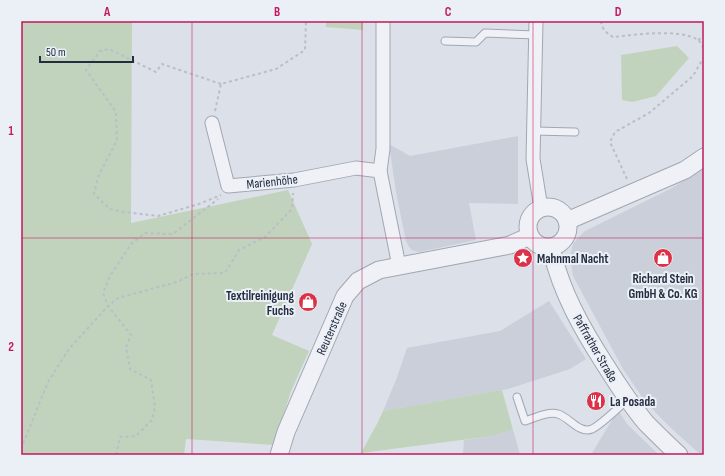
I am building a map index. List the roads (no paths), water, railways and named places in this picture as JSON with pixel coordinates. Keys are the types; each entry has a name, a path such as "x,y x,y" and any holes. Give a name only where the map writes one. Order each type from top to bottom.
{"street":[{"path":"383,21 383,149 380,171 399,266"},
{"path":"536,21 533,158 542,208"},
{"name":"Marienhöhe","path":"212,123 224,191 356,168 380,171"},
{"path":"568,221 686,170 704,157"},
{"path":"547,207 557,209 568,221 568,231 564,240 560,244 550,247 536,244 528,231 529,219 542,208 547,207"},
{"name":"Reuterstraße","path":"279,455 286,432 345,296 358,281 379,270 510,245 530,236"},
{"name":"Paffrather Straße","path":"550,247 555,267 569,301 590,341 628,399 646,422 679,455"}],"lane":[{"path":"445,41 476,42 484,33 536,35"},
{"path":"534,131 575,132"},
{"path":"517,397 525,421 550,413 558,414 578,427 586,429 592,429 628,399"}],"place":[{"name":"Mahnmal Nacht","path":"523,258"},
{"name":"Richard Stein GmbH & Co. KG","path":"663,258"},
{"name":"Textilreinigung Fuchs","path":"308,302"},
{"name":"La Posada","path":"596,401"}]}
